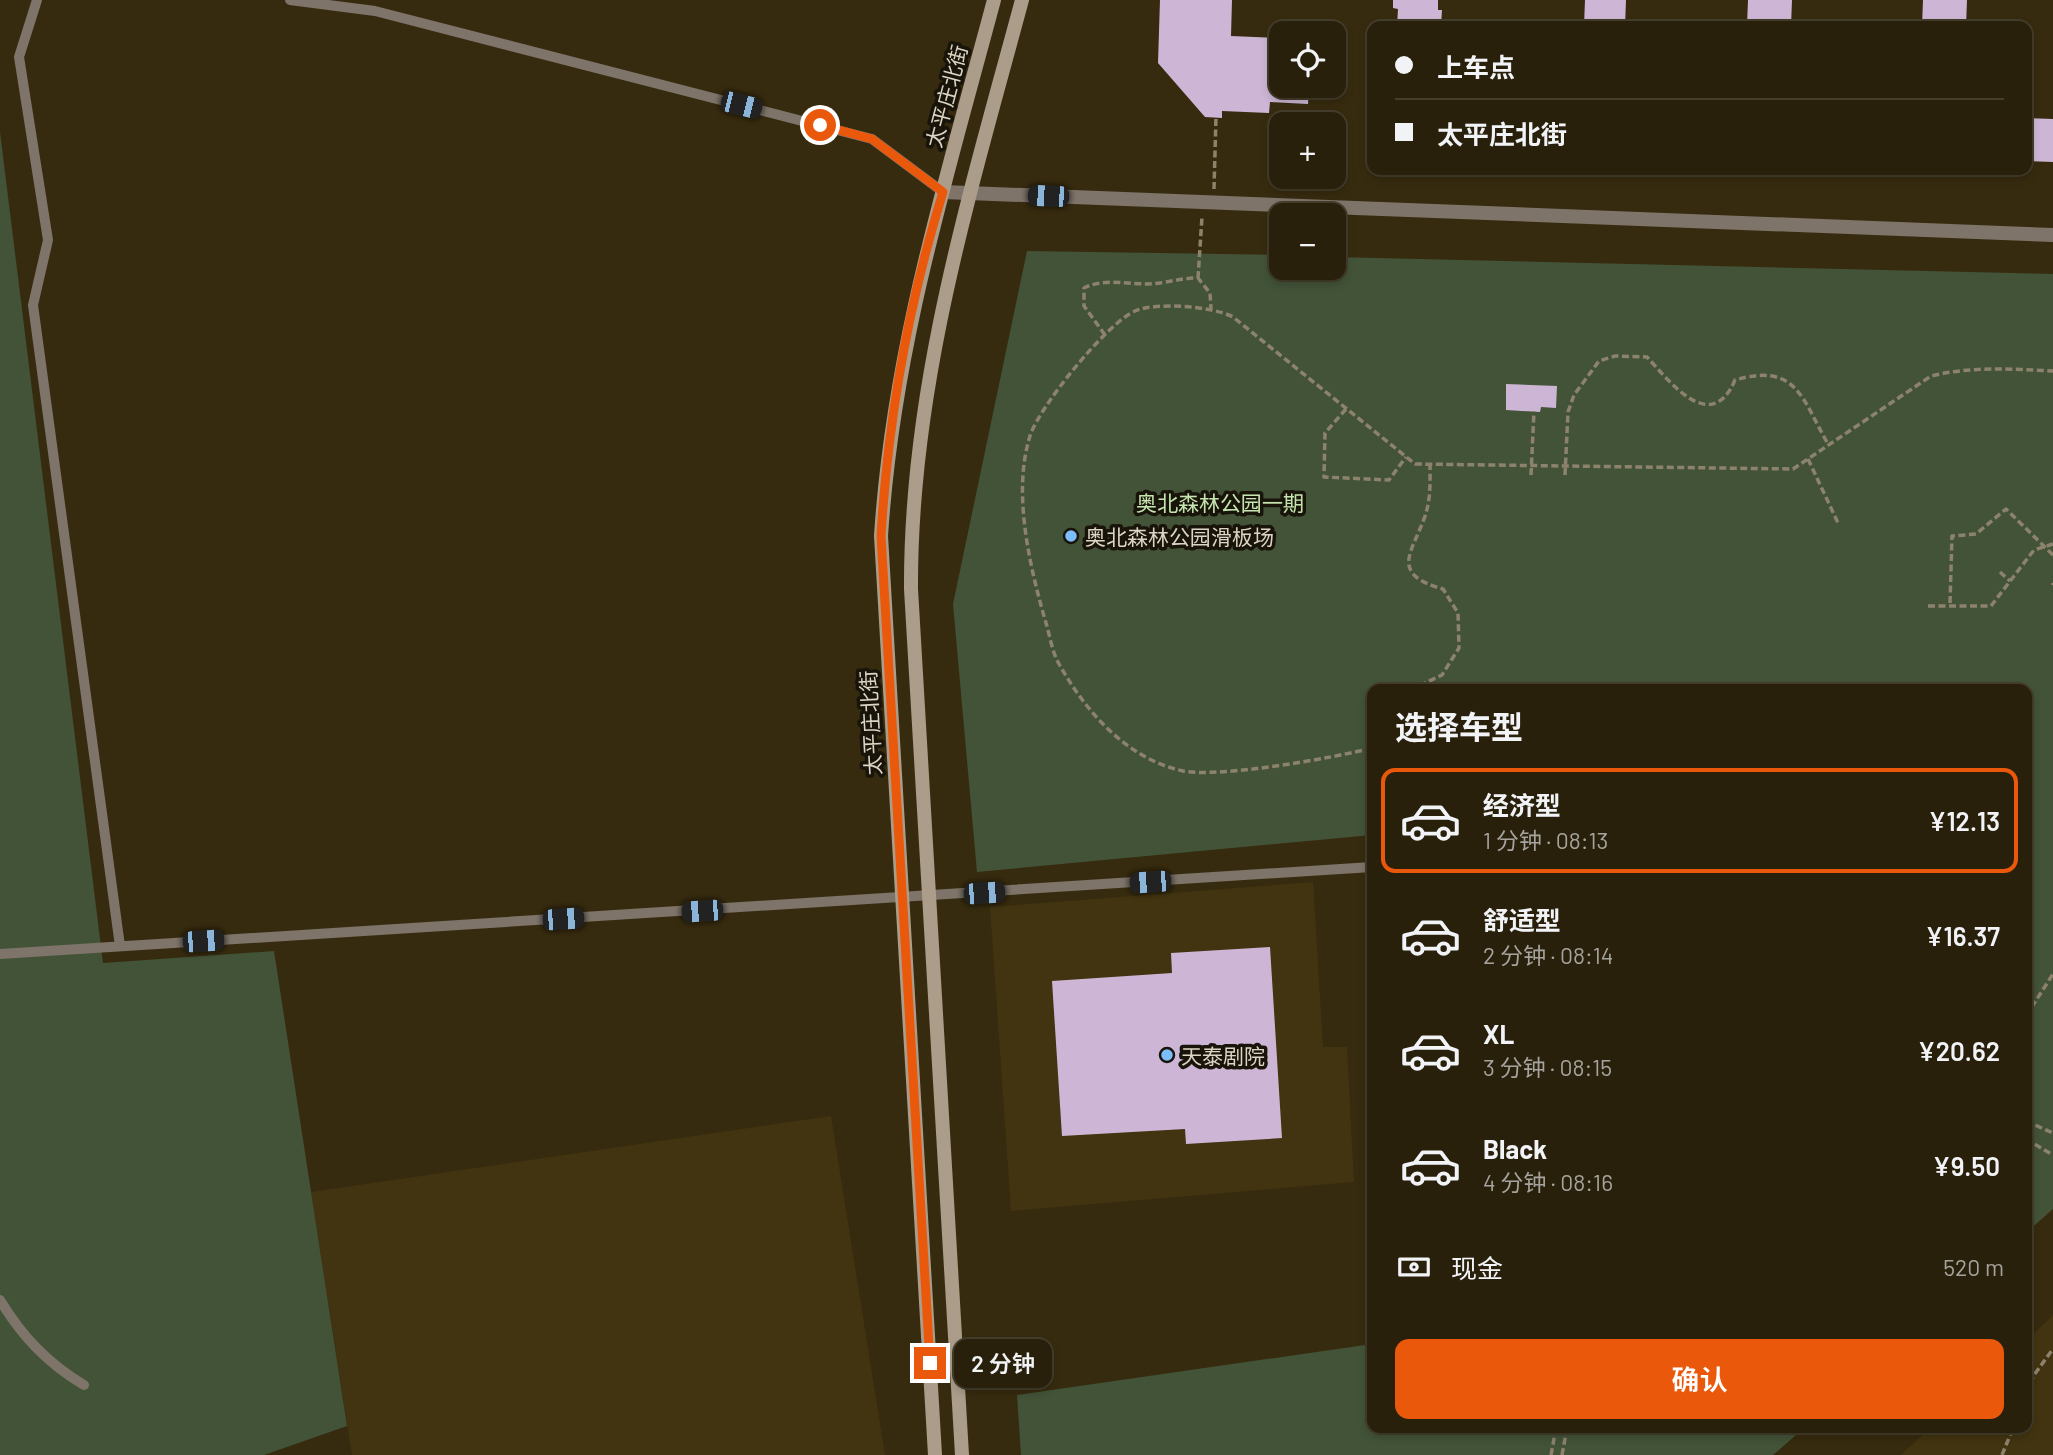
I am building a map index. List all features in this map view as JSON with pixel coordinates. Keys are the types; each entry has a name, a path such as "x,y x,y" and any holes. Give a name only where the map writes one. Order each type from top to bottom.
{"main road":[{"name":"太平庄北街","path":"935,1455 884,597 883,502 899,372 925,249 943,192 994,0"},
{"path":"962,1455 911,589 911,538 914,484 929,378 970,193 1022,0"}],"street":[{"path":"943,192 2053,235"}],"lane":[{"path":"37,0 19,57 48,240 33,305 120,946"},
{"path":"290,0 375,11 872,139 943,192"},
{"path":"0,954 1367,867"},
{"path":"0,1300 25,1337 45,1359 83,1385"}],"path":[{"path":"1211,309 1210,293 1198,278 1216,117"},
{"path":"1105,335 1084,306 1084,288 1096,282 1160,283 1173,278 1198,278"},
{"path":"1367,749 1228,770 1185,771 1152,760 1127,746 1083,702 1057,661 1039,600 1025,535 1023,497 1030,435 1058,391 1105,335 1131,313 1146,307 1211,309 1233,317 1258,334 1415,464 1793,469 1931,376 1980,368 2053,371"},
{"path":"1565,475 1568,412 1574,395 1599,361 1615,355 1647,357 1674,388 1699,403 1715,403 1728,396 1735,380 1752,375 1775,376 1791,382 1828,444"},
{"path":"1346,409 1325,433 1324,477 1389,480 1406,457"},
{"path":"1531,475 1534,411"},
{"path":"1808,459 1838,523"},
{"path":"1423,684 1442,675 1459,648 1458,612 1443,589 1423,584 1410,569 1408,552 1424,521 1431,494 1430,464"},
{"path":"1950,603 1952,536 1976,534 2006,509 2053,555"},
{"path":"1928,606 1950,603 1991,606 2034,551 2053,544"},
{"path":"2000,572 2010,581"},
{"path":"2032,1007 2053,974"},
{"path":"2032,1124 2053,1133"},
{"path":"2032,1143 2053,1155"},
{"path":"2032,1380 2053,1349"},
{"path":"1551,1455 1555,1433"},
{"path":"1562,1455 1566,1433"},
{"path":"2002,1455 2011,1433"}],"shaded area":[{"path":"1313,882 1323,1047 1347,1047 1354,1182 1011,1211 990,907"},
{"path":"831,1116 885,1455 352,1455 311,1192"},
{"path":"2053,1315 2053,1455 1901,1455 1925,1433 2032,1433 2032,1335"}],"green space":[{"path":"0,132 103,963 274,951 347,1426 264,1455 0,1455"},
{"name":"奥北森林公园一期","path":"1027,251 1269,255 1269,280 1346,280 1346,257 2053,274 2053,1209 2032,1228 2032,684 1367,684 1367,835 977,872 953,604"},
{"path":"1367,1345 1367,1433 1798,1433 1773,1455 1021,1455 1017,1395"}],"building":[{"path":"1160,0 1232,0 1231,36 1269,38 1269,98 1308,98 1308,104 1270,102 1269,113 1222,111 1222,118 1205,117 1158,63"},
{"path":"1393,0 1438,0 1438,10 1442,10 1441,21 1397,21 1398,9 1393,8"},
{"path":"1585,0 1626,0 1625,21 1584,21"},
{"path":"1748,0 1792,0 1791,21 1747,21"},
{"path":"1923,0 1967,0 1966,21 1922,21"},
{"path":"2032,118 2053,119 2053,162 2032,161"},
{"path":"1506,384 1557,386 1556,408 1541,407 1540,412 1506,410"},
{"name":"天泰剧院","path":"1270,947 1282,1138 1186,1144 1185,1129 1062,1136 1052,981 1172,973 1171,953"}],"place":[{"name":"奥北森林公园滑板场","path":"1071,536"},
{"name":"天泰剧院","path":"1167,1055"}],"route":[{"path":"820,125 872,139 943,192 925,249 899,372 885,479 881,536 930,1363"}]}
